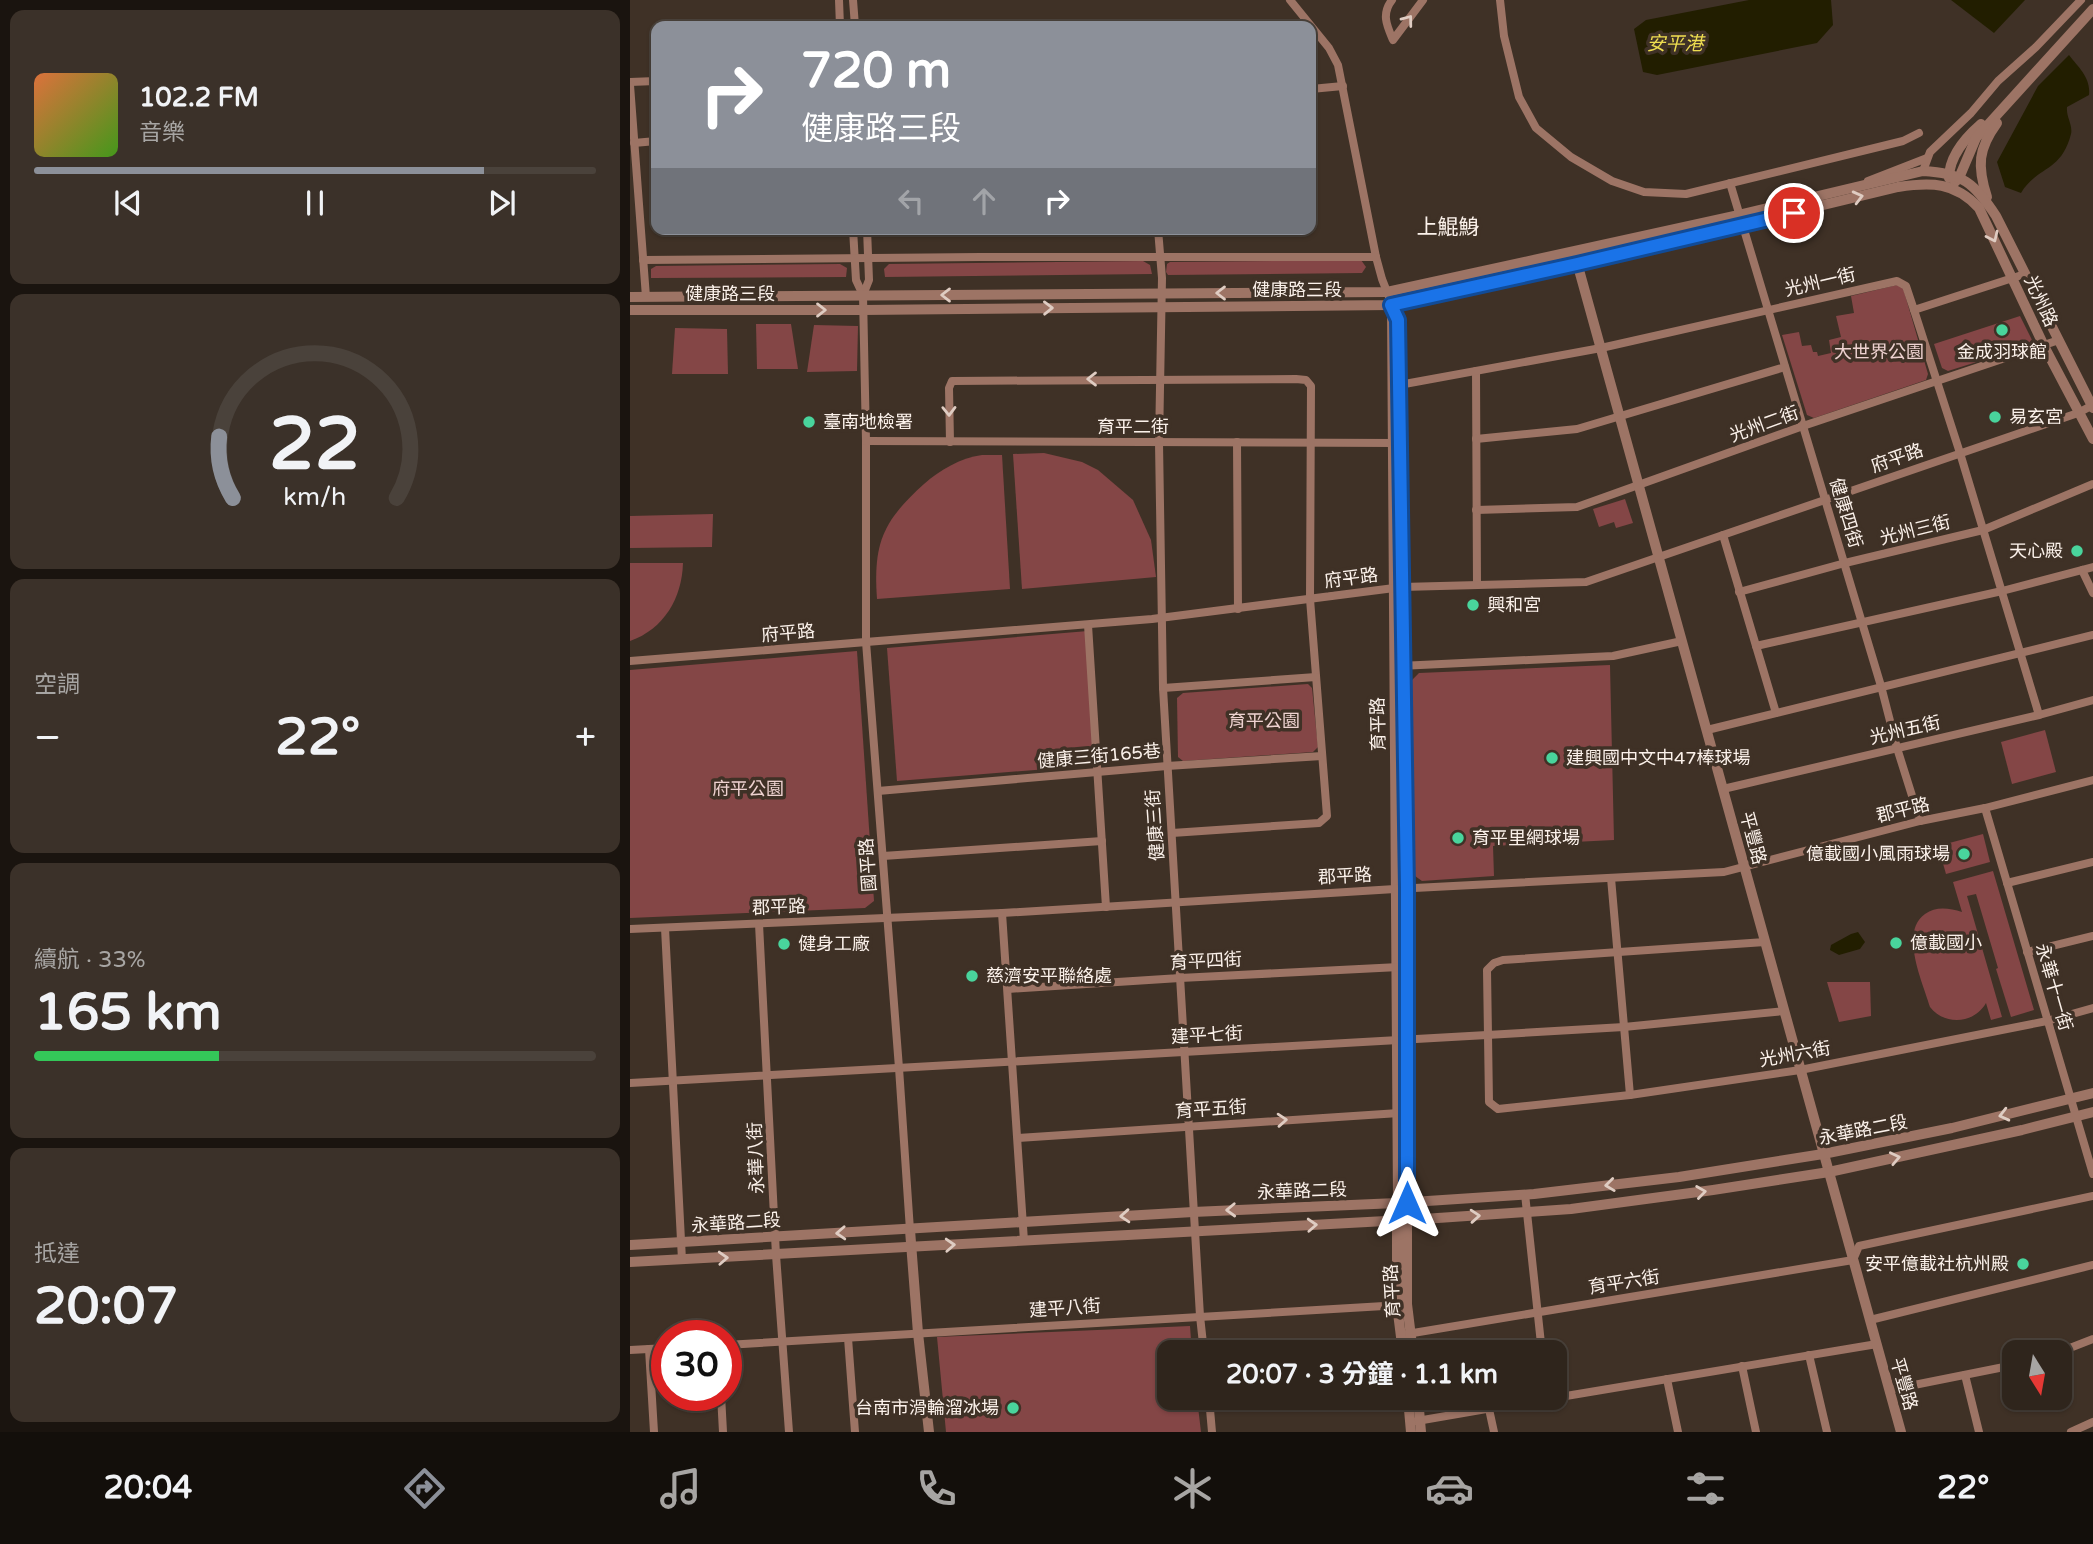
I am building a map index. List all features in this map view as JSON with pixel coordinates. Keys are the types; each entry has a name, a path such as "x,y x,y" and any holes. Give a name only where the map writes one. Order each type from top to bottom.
{"street":[{"path":"839,0 841,21"},
{"path":"853,0 855,21"},
{"name":"育平路","path":"1290,0 1306,21"},
{"path":"1392,0 1387,6 1385,16 1393,40 1423,0"},
{"path":"1500,0 1504,36 1519,97 1536,128 1571,157 1612,181 1644,192 1686,194 1903,141 1919,133"},
{"path":"1923,171 1930,152 2081,0"},
{"path":"1950,187 1959,178 1976,138 2093,9"},
{"name":"育平路","path":"1316,33 1329,48 1338,65 1376,257 1398,320 1399,385 1392,589 1397,1113 1402,1203"},
{"path":"646,297 630,84 651,82"},
{"path":"1316,89 1343,86"},
{"path":"1950,187 1949,174 1955,156 1968,136 2016,93"},
{"path":"1996,216 1984,187 1980,156 1986,139 2016,93"},
{"path":"634,143 651,141"},
{"path":"1850,188 1927,158"},
{"name":"健康路三段","path":"630,297 1387,292 1739,215 1923,171 1959,178"},
{"name":"光州路","path":"1959,178 1975,187 1996,216 2093,406"},
{"name":"健康四街","path":"1730,183 1920,821"},
{"name":"健康路三段","path":"630,310 1391,305 1577,264 1898,187 1921,184 1950,187"},
{"name":"光州路","path":"1950,187 1969,197 1979,208 2093,439"},
{"path":"853,235 856,280 863,295"},
{"path":"863,295 869,280 867,235"},
{"name":"健康三街","path":"1159,235 1161,257 1163,688 1202,1340"},
{"name":"平豐路","path":"1574,252 1901,1432"},
{"name":"健康路三段","path":"643,260 1376,257"},
{"path":"2025,274 1914,310 2039,715"},
{"name":"光州一街","path":"1399,385 1601,348 1897,281 1906,286 1914,310"},
{"name":"國平路","path":"863,295 866,642 900,1068 909,1230 929,1432"},
{"name":"育平路","path":"1391,305 1402,587 1407,888 1407,1113 1401,1220 1402,1305 1408,1340"},
{"name":"光州二街","path":"1476,510 1577,507 1803,426 2059,340"},
{"path":"1476,439 1577,429 1785,367"},
{"path":"1476,372 1477,585"},
{"path":"950,442 949,388 952,381 1306,380 1311,386 1310,599 1327,816 1319,823 1171,833"},
{"name":"府平路","path":"630,661 1162,618 1402,587 1586,582 2093,406"},
{"name":"育平二街","path":"866,441 1395,443"},
{"path":"1237,442 1238,609"},
{"name":"光州三街","path":"1740,592 1983,530 2093,484"},
{"path":"1723,535 1776,713"},
{"path":"1756,646 2002,591 2093,567"},
{"path":"2082,570 2093,593"},
{"path":"1088,625 1106,907"},
{"path":"1707,730 2093,635"},
{"path":"1393,667 1613,656 1682,642"},
{"path":"1163,688 1316,677"},
{"name":"光州五街","path":"1723,789 2093,700"},
{"name":"健康三街165巷","path":"878,791 1167,766 1322,756"},
{"name":"郡平路","path":"630,929 1002,913 1724,872 2093,780"},
{"name":"永華十一街","path":"1986,808 2093,1174"},
{"path":"883,856 1102,841"},
{"path":"2007,883 2093,862"},
{"path":"1611,878 1630,1095"},
{"path":"1002,913 1024,1241"},
{"name":"永華八街","path":"759,923 776,1255 789,1432"},
{"path":"665,928 682,1260"},
{"path":"2027,952 2093,936"},
{"path":"1487,1035 1486,970 1494,963 1503,960 1617,951 1765,942"},
{"name":"育平四街","path":"1008,989 1407,967"},
{"name":"光州六街","path":"1487,1035 1489,1102 1498,1109 1630,1095 1800,1070 2047,1021 2093,1007"},
{"name":"建平七街","path":"630,1083 1624,1027 1784,1011"},
{"name":"永華路二段","path":"630,1245 1525,1194 1679,1177 1823,1154 1952,1128 2093,1093"},
{"name":"永華路二段","path":"630,1262 1401,1220 1615,1204 1829,1172 2093,1112"},
{"name":"育平五街","path":"1018,1138 1407,1113"},
{"path":"1525,1194 1540,1340"},
{"path":"1853,1260 1859,1246 2093,1196"},
{"name":"育平六街","path":"1406,1334 1853,1260"},
{"path":"1870,1320 2093,1265"},
{"name":"建平八街","path":"742,1344 1402,1305"},
{"name":"育平路","path":"1405,1340 1406,1334"},
{"path":"848,1338 855,1432"},
{"path":"2072,1347 2093,1339"},
{"path":"1567,1395 1877,1344"},
{"path":"630,1350 649,1349 654,1432"},
{"path":"1809,1355 1827,1432"},
{"path":"1742,1366 1756,1432"},
{"path":"1889,1390 2002,1367"},
{"path":"1965,1375 1979,1432"},
{"path":"1667,1379 1678,1432"},
{"path":"1210,1410 1212,1432"},
{"path":"1414,1425 1484,1410"},
{"path":"1489,1410 1494,1432"},
{"path":"722,1411 723,1432"},
{"path":"2071,1432 2093,1422"},
{"path":"1414,1425 1421,1432"}],"green space":[{"path":"1361,260 1366,267 1362,273 1168,275 1166,272 1170,262"},
{"path":"1143,261 1150,265 1152,274 885,277 884,269 889,264"},
{"path":"840,264 847,268 846,277 651,278 651,269 656,266"},
{"name":"大世界公園","path":"1897,285 1903,288 1928,374 1926,380 1814,418 1807,415 1782,335 1799,332 1802,346 1811,345 1818,356 1831,353 1829,340 1841,337 1836,316 1854,313 1851,296"},
{"name":"金成羽球館","path":"2020,316 2034,344 1948,371 1942,368 1934,344"},
{"path":"756,324 791,324 798,369 757,369"},
{"path":"814,325 858,326 857,371 807,372"},
{"path":"675,328 727,329 728,374 672,374"},
{"path":"1044,453 1082,462 1098,470 1133,500 1151,540 1156,577 1022,589 1013,454"},
{"path":"982,455 1002,455 1010,589 877,599 879,548 890,522 910,497 944,469"},
{"path":"1625,499 1633,523 1616,528 1614,522 1599,527 1593,509"},
{"path":"713,514 712,547 630,548 630,516"},
{"path":"630,563 683,563 679,588 669,611 652,629 630,641"},
{"path":"1088,631 1098,765 897,781 887,648"},
{"name":"府平公園","path":"857,651 874,901 865,908 630,918 630,670"},
{"path":"1610,665 1614,840 1493,846 1494,876 1422,881 1415,876 1412,680 1419,673"},
{"name":"育平公園","path":"1308,684 1312,688 1318,747 1313,752 1183,761 1178,757 1177,698 1183,693"},
{"path":"2045,730 2056,772 2012,784 2001,742"},
{"name":"億載國小風雨球場","path":"1983,834 1990,862 1946,874 1938,846"},
{"path":"1993,871 2034,1010 2011,1017 1976,894 1967,896 2002,1017 1991,1020 1986,1003 1981,1010 1967,1019 1951,1020 1930,1007 1918,972 1913,945 1917,922 1929,911 1943,908 1962,912 1953,882"},
{"path":"1827,982 1870,982 1871,1016 1839,1022"},
{"path":"1190,1326 1191,1340 1157,1340 1157,1410 1198,1410 1201,1432 946,1432 937,1337"}],"water":[{"name":"安平港","path":"1749,0 1831,0 1833,25 1817,43 1657,75 1643,72 1634,29 1646,20"},
{"path":"1951,0 2025,0 1994,33"},
{"path":"2069,55 2086,78 2089,95 2067,107 2071,134 2067,147 2055,163 2027,184 2021,193 2005,187 1997,162 2038,86"},
{"path":"1858,932 1865,942 1860,949 1839,955 1830,950 1831,945"}],"place":[{"name":"金成羽球館","path":"2002,330"},
{"name":"易玄宮","path":"1995,417"},
{"name":"臺南地檢署","path":"809,422"},
{"name":"天心殿","path":"2077,551"},
{"name":"興和宮","path":"1473,605"},
{"name":"建興國中文中47棒球場","path":"1552,758"},
{"name":"育平里網球場","path":"1458,838"},
{"name":"億載國小風雨球場","path":"1964,854"},
{"name":"億載國小","path":"1896,943"},
{"name":"健身工廠","path":"784,944"},
{"name":"慈濟安平聯絡處","path":"972,976"},
{"name":"安平億載社杭州殿","path":"2023,1264"},
{"name":"台南市滑輪溜冰場","path":"1013,1408"}],"district":[{"name":"上鯤鯓","path":"1448,227"}],"route":[{"path":"1407,1203 1407,888 1398,320 1391,305 1794,213"}]}
